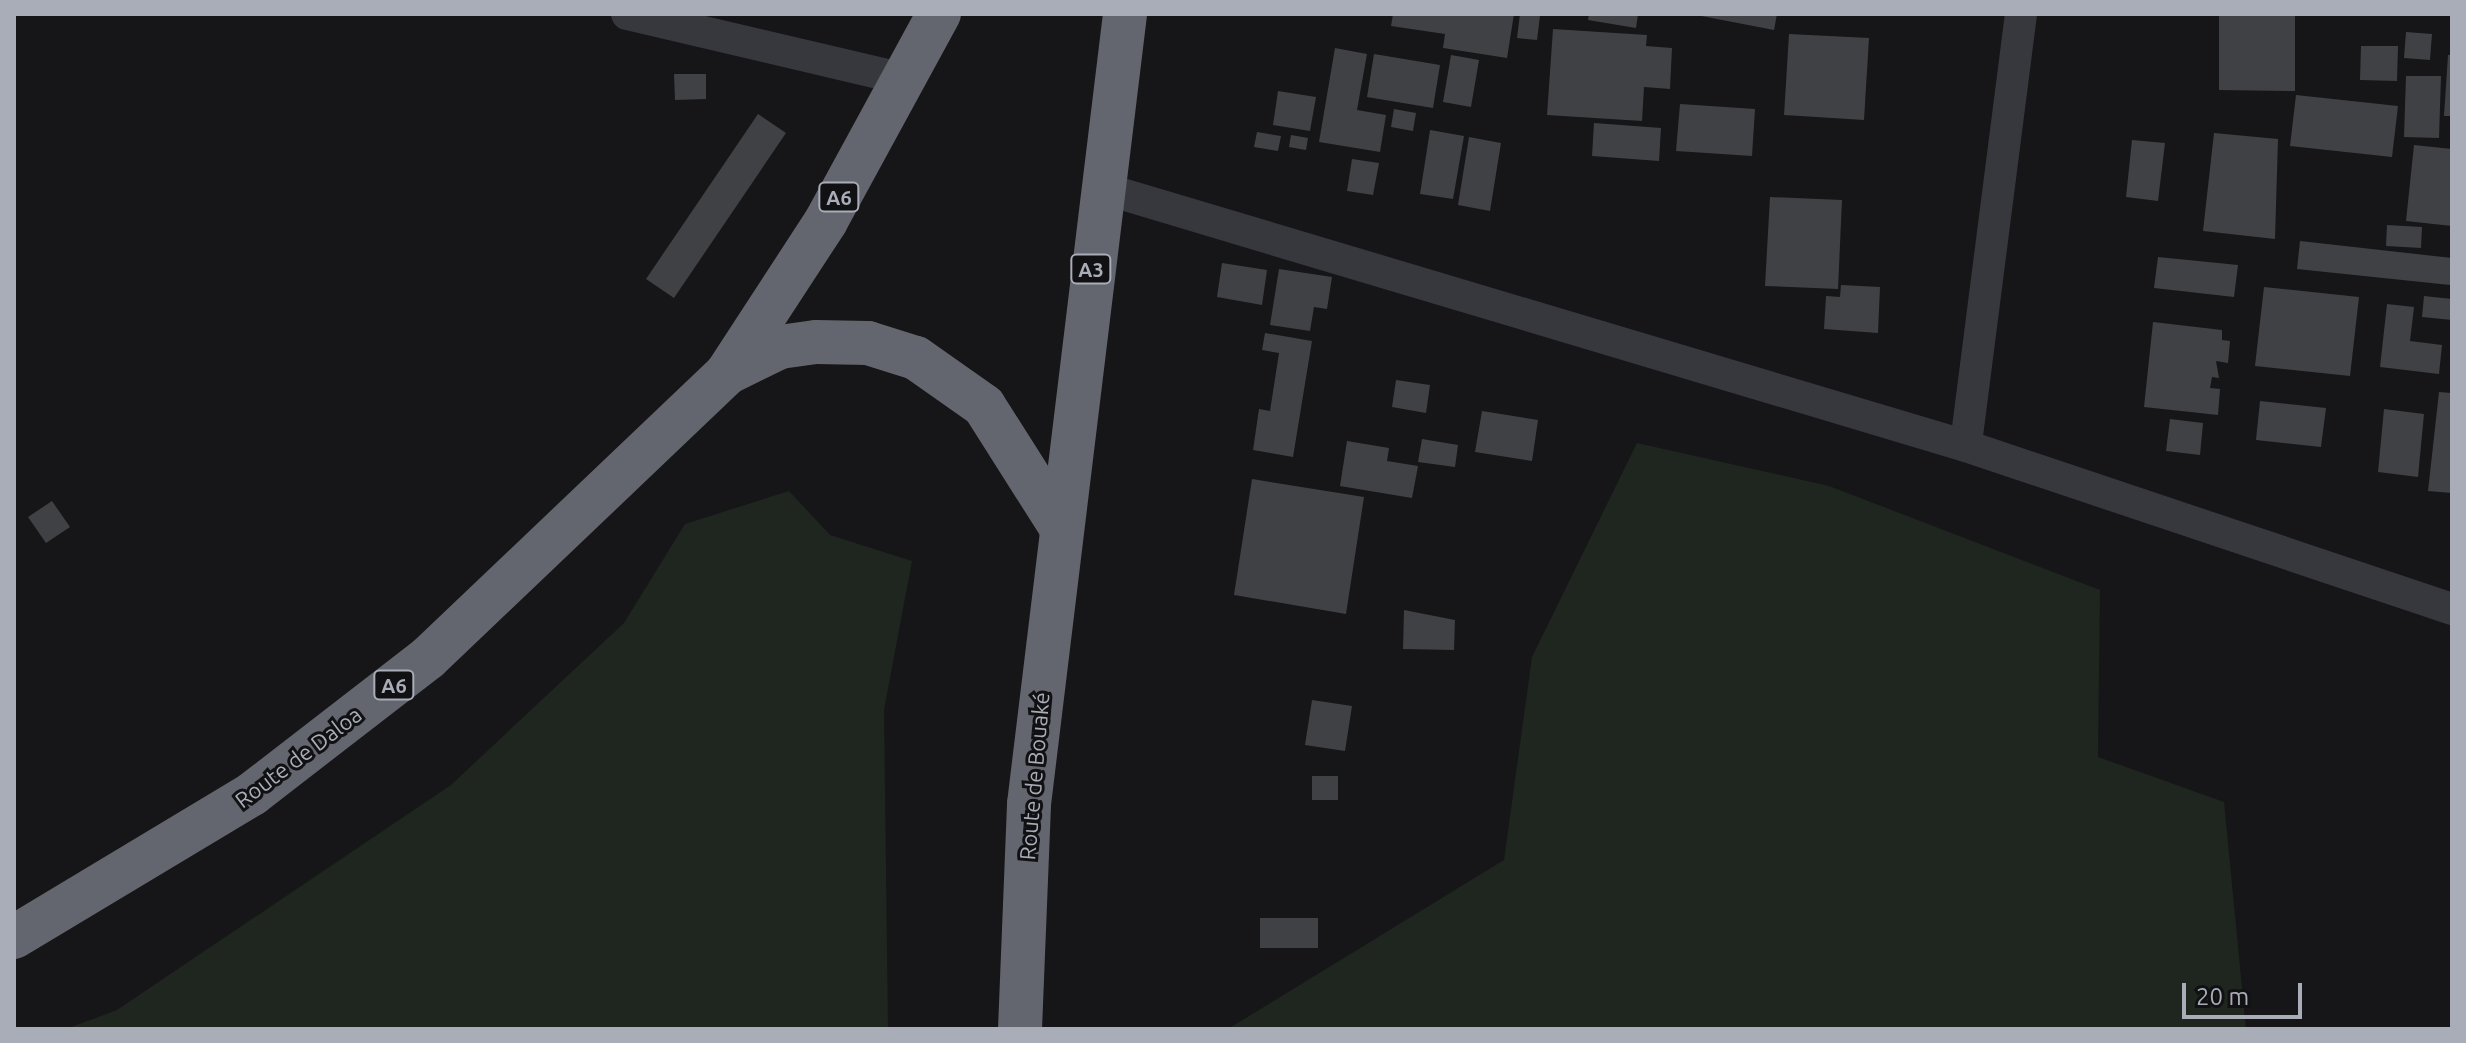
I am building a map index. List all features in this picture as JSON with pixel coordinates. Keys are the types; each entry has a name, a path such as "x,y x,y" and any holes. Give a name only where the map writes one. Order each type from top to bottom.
{"highway":[{"name":"A6","path":"727,373 826,221 939,14"},
{"name":"A3","path":"1059,524 1125,14"},
{"path":"727,373 780,347 816,342 868,343 916,358 984,406 1059,524"},
{"name":"Route de Daloa","path":"14,937 252,794 428,658 727,373"},
{"name":"Route de Bouaké","path":"1020,1029 1029,804 1059,524"}],"street":[{"path":"627,14 904,79"},
{"path":"1966,446 2021,14"},
{"path":"1102,188 1966,446 2452,609"}],"shaded area":[{"path":"1637,443 1829,486 2100,590 2098,757 2224,802 2246,1029 1228,1029 1504,860 1532,657"},
{"path":"789,491 830,535 912,561 884,710 888,1029 66,1029 117,1010 451,785 624,623 685,524"}],"building":[{"path":"1393,14 1514,14 1507,58 1443,48 1445,34 1391,26"},
{"path":"1520,14 1540,16 1537,40 1517,38"},
{"path":"1589,14 1638,14 1636,28 1588,20"},
{"path":"1691,14 1777,14 1774,30"},
{"path":"2219,14 2295,14 2295,91 2219,90"},
{"path":"1553,29 1647,35 1646,46 1672,48 1670,89 1644,87 1642,121 1547,115"},
{"path":"2406,32 2432,34 2430,60 2404,58"},
{"path":"1789,34 1869,38 1864,120 1784,115"},
{"path":"2361,46 2398,46 2397,81 2360,80"},
{"path":"1335,48 1367,54 1357,110 1386,115 1380,152 1319,142"},
{"path":"1374,54 1440,65 1433,108 1367,97"},
{"path":"1451,55 1479,60 1471,107 1443,102"},
{"path":"2448,55 2452,55 2452,116 2444,116"},
{"path":"674,74 706,74 706,99 675,100"},
{"path":"2406,76 2441,76 2439,138 2404,137"},
{"path":"1278,91 1316,97 1310,131 1273,125"},
{"path":"2296,95 2398,106 2392,157 2290,146"},
{"path":"1680,104 1755,109 1752,156 1676,151"},
{"path":"1394,109 1416,113 1413,131 1391,127"},
{"path":"758,114 786,133 674,298 646,279"},
{"path":"1594,123 1661,128 1659,161 1592,156"},
{"path":"1430,130 1464,136 1453,199 1420,194"},
{"path":"1257,132 1281,136 1278,151 1254,147"},
{"path":"2214,133 2278,139 2275,239 2203,231"},
{"path":"1291,135 1308,138 1306,150 1289,147"},
{"path":"1469,137 1501,143 1490,211 1458,205"},
{"path":"2132,140 2165,143 2158,201 2126,197"},
{"path":"2414,145 2452,149 2452,226 2406,221"},
{"path":"1352,159 1379,163 1373,195 1347,191"},
{"path":"1770,197 1842,200 1838,289 1765,286"},
{"path":"2387,225 2422,227 2421,248 2386,246"},
{"path":"2300,241 2452,258 2450,285 2297,269"},
{"path":"2158,257 2238,265 2234,297 2154,288"},
{"path":"1222,263 1267,270 1262,305 1217,297"},
{"path":"1279,269 1332,277 1327,309 1314,307 1310,331 1270,325"},
{"path":"1841,285 1880,287 1878,333 1824,329 1826,296 1840,297"},
{"path":"2264,287 2359,297 2350,376 2255,366"},
{"path":"2424,296 2452,299 2452,320 2422,317"},
{"path":"2387,304 2414,307 2410,341 2442,345 2439,374 2380,367"},
{"path":"2153,322 2222,330 2222,340 2230,341 2228,363 2216,361 2219,378 2212,377 2210,388 2220,389 2218,415 2144,407"},
{"path":"1265,333 1312,341 1293,457 1253,450 1259,409 1270,411 1279,353 1262,350"},
{"path":"1396,380 1430,385 1426,413 1392,407"},
{"path":"2439,392 2452,393 2452,493 2428,491"},
{"path":"2260,401 2326,408 2321,447 2256,440"},
{"path":"2384,409 2424,414 2418,477 2378,472"},
{"path":"1482,411 1538,420 1532,461 1475,452"},
{"path":"2170,419 2203,423 2200,455 2166,451"},
{"path":"1422,439 1458,445 1455,467 1418,462"},
{"path":"1347,441 1389,448 1387,461 1418,466 1412,498 1340,486"},
{"path":"1252,479 1364,497 1346,614 1234,595"},
{"path":"52,501 70,527 46,543 28,517"},
{"path":"1404,610 1455,620 1454,650 1403,649"},
{"path":"1312,700 1352,706 1345,751 1305,745"},
{"path":"1312,776 1338,776 1338,800 1312,800"},
{"path":"1260,918 1318,918 1318,948 1260,948"}]}
